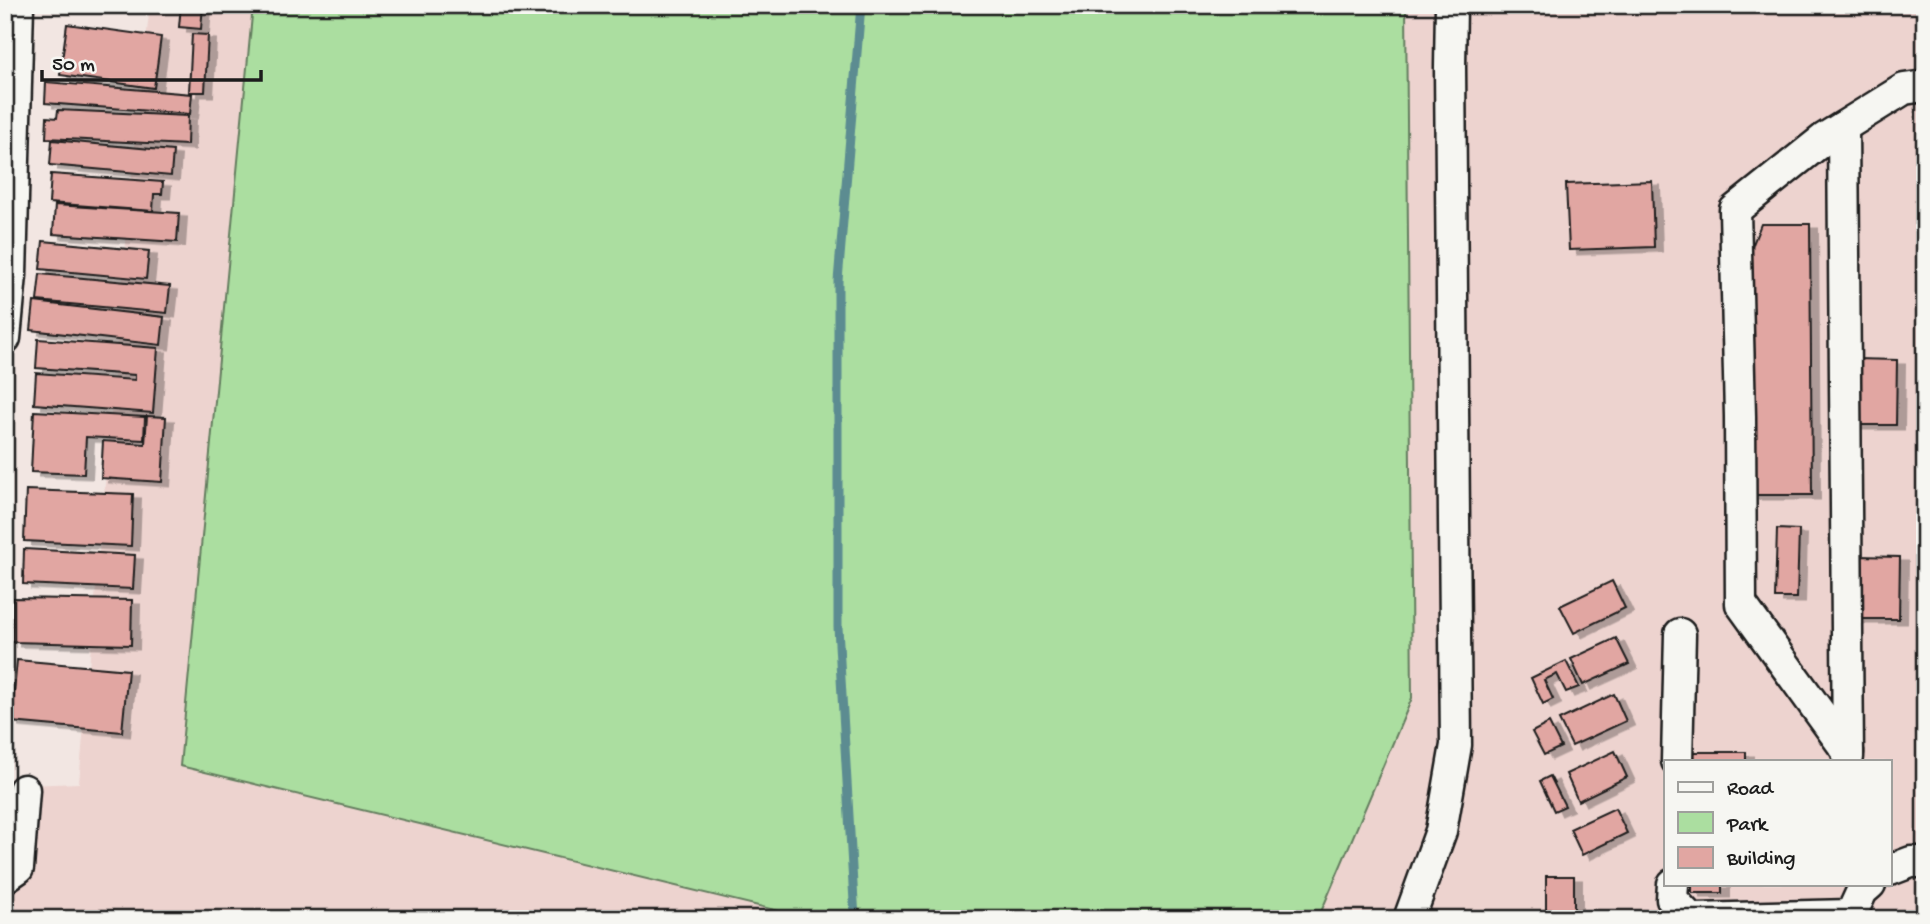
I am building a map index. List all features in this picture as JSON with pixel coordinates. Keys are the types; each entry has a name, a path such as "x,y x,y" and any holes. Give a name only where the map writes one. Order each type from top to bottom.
{"street":[{"path":"5,338 18,5"},
{"path":"1409,919 1441,831 1456,745 1451,5"},
{"path":"1848,757 1741,604 1735,210 1825,138 1904,89 1925,86"},
{"path":"1843,127 1848,757"},
{"path":"1676,760 1681,634"},
{"path":"5,877 18,868 24,790"},
{"path":"1892,869 1911,862 1925,862"},
{"path":"1673,886 1672,899 1691,919"},
{"path":"1851,886 1852,917"},
{"path":"1852,917 1862,891 1868,886"},
{"path":"1696,919 1852,917"}],"shaded area":[{"path":"150,5 1925,5 1925,919 5,919 5,786 79,783 135,138"}],"green space":[{"path":"253,5 1406,5 1412,698 1318,919 812,919 180,766"}],"building":[{"path":"181,5 203,5 201,29 179,27"},
{"path":"67,24 161,37 154,88 60,75"},
{"path":"192,34 208,35 205,92 189,92"},
{"path":"46,82 192,94 190,114 45,103"},
{"path":"58,110 188,116 187,145 46,138 47,117 57,118"},
{"path":"52,140 173,151 171,176 50,165"},
{"path":"51,174 163,182 162,194 154,194 153,211 49,203"},
{"path":"1652,181 1654,247 1569,250 1566,184"},
{"path":"55,205 179,213 177,242 53,234"},
{"path":"1761,224 1810,224 1812,495 1751,495 1750,252"},
{"path":"43,241 149,251 146,279 40,269"},
{"path":"40,274 170,286 167,313 37,301"},
{"path":"34,302 164,317 161,345 31,330"},
{"path":"38,339 158,348 153,413 34,404 36,373 135,380 135,375 36,368"},
{"path":"1855,359 1897,360 1896,425 1854,425"},
{"path":"34,411 145,417 144,440 86,437 84,474 31,472"},
{"path":"147,416 166,417 162,482 101,478 103,441 145,444"},
{"path":"26,490 133,494 131,546 24,541"},
{"path":"1777,529 1799,530 1797,598 1775,598"},
{"path":"24,549 135,555 133,589 23,584"},
{"path":"1858,556 1900,557 1899,619 1857,619"},
{"path":"1612,581 1625,608 1574,633 1560,606"},
{"path":"13,598 132,600 131,645 12,642"},
{"path":"1616,638 1629,664 1583,685 1571,659"},
{"path":"17,660 128,670 122,732 11,722"},
{"path":"1566,661 1579,687 1566,692 1557,674 1544,680 1553,699 1543,704 1531,678"},
{"path":"1614,694 1626,721 1572,746 1559,720"},
{"path":"1549,723 1561,747 1544,755 1532,732"},
{"path":"1615,751 1627,777 1578,801 1566,774"},
{"path":"1692,752 1746,752 1746,760 1692,760"},
{"path":"1550,776 1565,806 1554,811 1540,781"},
{"path":"1615,808 1627,833 1582,855 1570,829"},
{"path":"1546,876 1574,876 1574,919 1546,919"},
{"path":"1692,886 1722,886 1722,893 1692,893"}],"waterway":[{"path":"855,919 838,627 838,281 861,5"}]}
